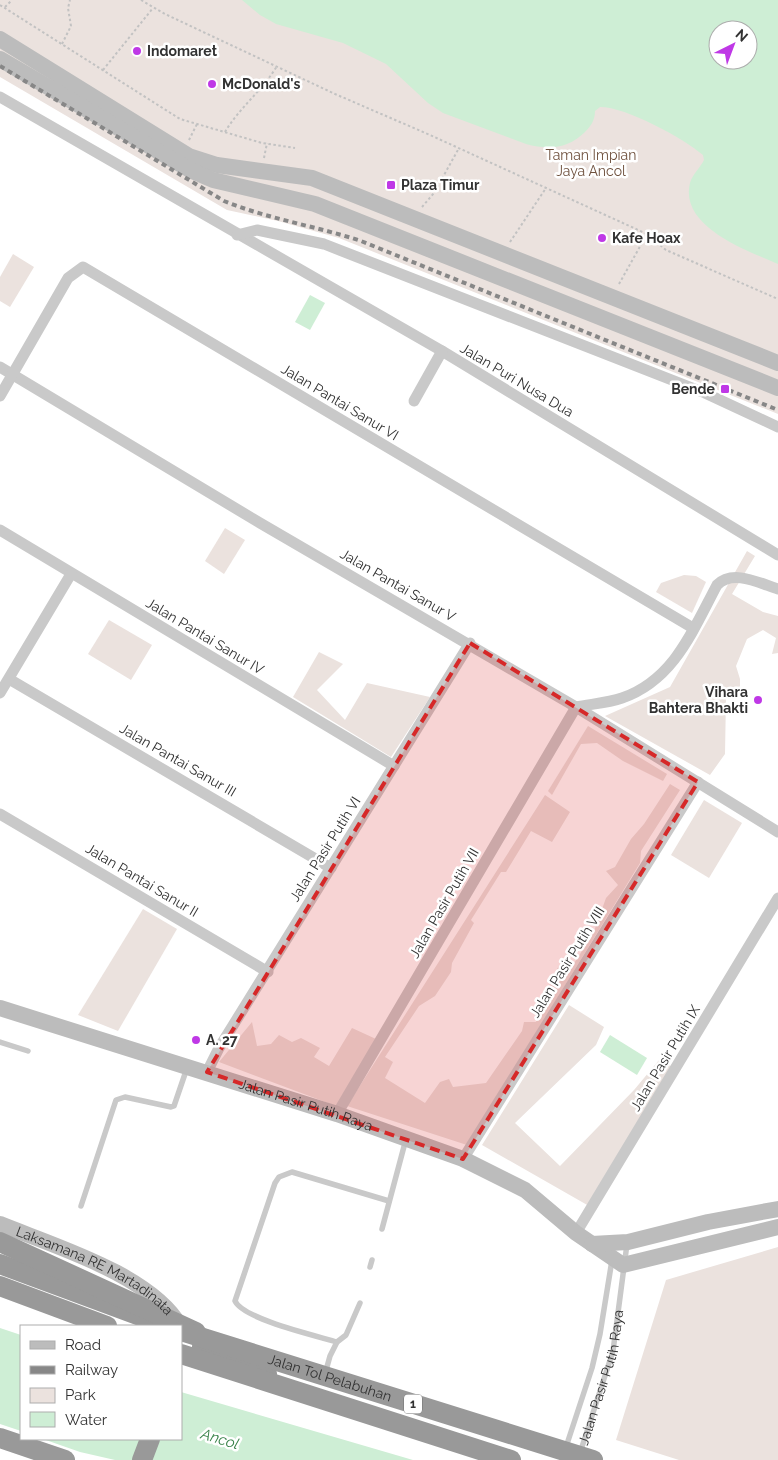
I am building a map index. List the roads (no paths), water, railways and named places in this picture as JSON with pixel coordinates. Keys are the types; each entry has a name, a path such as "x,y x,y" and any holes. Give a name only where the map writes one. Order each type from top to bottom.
{"highway":[{"path":"0,1242 182,1325"},
{"name":"1","path":"0,1253 158,1325"},
{"name":"Jalan Tol Pelabuhan","path":"0,1264 155,1325"},
{"path":"0,1286 104,1325"},
{"path":"182,1325 232,1348"},
{"name":"Jalan Tol Pelabuhan","path":"182,1336 232,1348 594,1460"},
{"name":"Jalan Tol Pelabuhan","path":"182,1336 511,1460"},
{"path":"182,1336 323,1383 573,1458"},
{"path":"212,1346 339,1403 495,1460"},
{"path":"0,1438 65,1460"},
{"path":"142,1460 150,1440"}],"street":[{"path":"0,39 189,156 217,165 312,178 777,363 772,386 315,204 213,180 192,171 0,59"},
{"name":"Jalan Puri Nusa Dua","path":"0,98 442,351 778,555"},
{"path":"260,191 265,172"},
{"path":"237,235 257,230 324,244 705,393 778,427"},
{"name":"Jalan Pantai Sanur VI","path":"12,374 68,278 83,267 693,628"},
{"path":"414,401 442,351"},
{"name":"Jalan Pantai Sanur V","path":"0,368 260,523 470,643 778,832"},
{"path":"0,396 12,374"},
{"name":"Jalan Pantai Sanur IV","path":"0,530 394,766"},
{"path":"0,693 71,574"},
{"path":"576,707 622,698 647,685 665,672 677,657 717,585 724,579 735,577 778,589"},
{"name":"Jalan Pasir Putih VI","path":"207,1072 219,1048 268,972 470,643"},
{"name":"Jalan Pantai Sanur III","path":"9,679 331,868"},
{"name":"Jalan Pasir Putih VII","path":"337,1114 576,707"},
{"name":"Jalan Pasir Putih VIII","path":"463,1159 698,782"},
{"name":"Jalan Pantai Sanur II","path":"0,814 268,972"},
{"name":"Jalan Pasir Putih IX","path":"576,1233 778,898"},
{"name":"Jalan Pasir Putih Raya","path":"0,1008 337,1114 463,1159 524,1190 592,1244 619,1252"},
{"path":"619,1252 708,1222 778,1209"},
{"path":"708,1222 716,1242"},
{"name":"Laksamana RE Martadinata","path":"0,1224 124,1275 168,1307 176,1325"},
{"path":"619,1252 716,1242 778,1227"}],"lane":[{"path":"0,1042 28,1051"},
{"path":"81,1206 116,1100 125,1097 171,1107 174,1106 187,1066"},
{"path":"382,1229 406,1139"},
{"path":"337,1342 287,1329 244,1311 238,1307 235,1301 275,1183 280,1177 292,1172 390,1201"},
{"path":"573,1458 619,1252"},
{"name":"Jalan Pasir Putih Raya","path":"573,1458 613,1351 619,1252"},
{"path":"323,1383 330,1356 337,1342 346,1335 360,1303"}],"water":[{"path":"242,0 778,0 778,264 734,244 705,225 695,212 689,199 690,183 704,160 703,155 682,140 654,125 624,112 600,107 595,111 593,120 585,132 572,142 557,147 526,144 443,113 428,103 386,64 343,43 276,24 260,15"},
{"path":"310,295 325,303 310,330 295,322"},
{"path":"610,1035 647,1058 637,1075 600,1052"},
{"path":"0,1328 20,1335 20,1431 0,1424"},
{"name":"Ancol","path":"182,1392 413,1460 115,1460 80,1452 46,1440 182,1440"}],"railway":[{"path":"0,66 224,201 258,213 361,241 778,410"}],"place":[{"name":"Indomaret","path":"137,51"},
{"name":"McDonald's","path":"212,84"},
{"name":"Plaza Timur","path":"391,185"},
{"name":"Kafe Hoax","path":"602,238"},
{"name":"Bende","path":"725,389"},
{"name":"Vihara Bahtera Bhakti","path":"758,700"},
{"name":"A. 27","path":"196,1040"}],"park label":[{"name":"Taman Impian Jaya Ancol","path":"591,164"}]}
